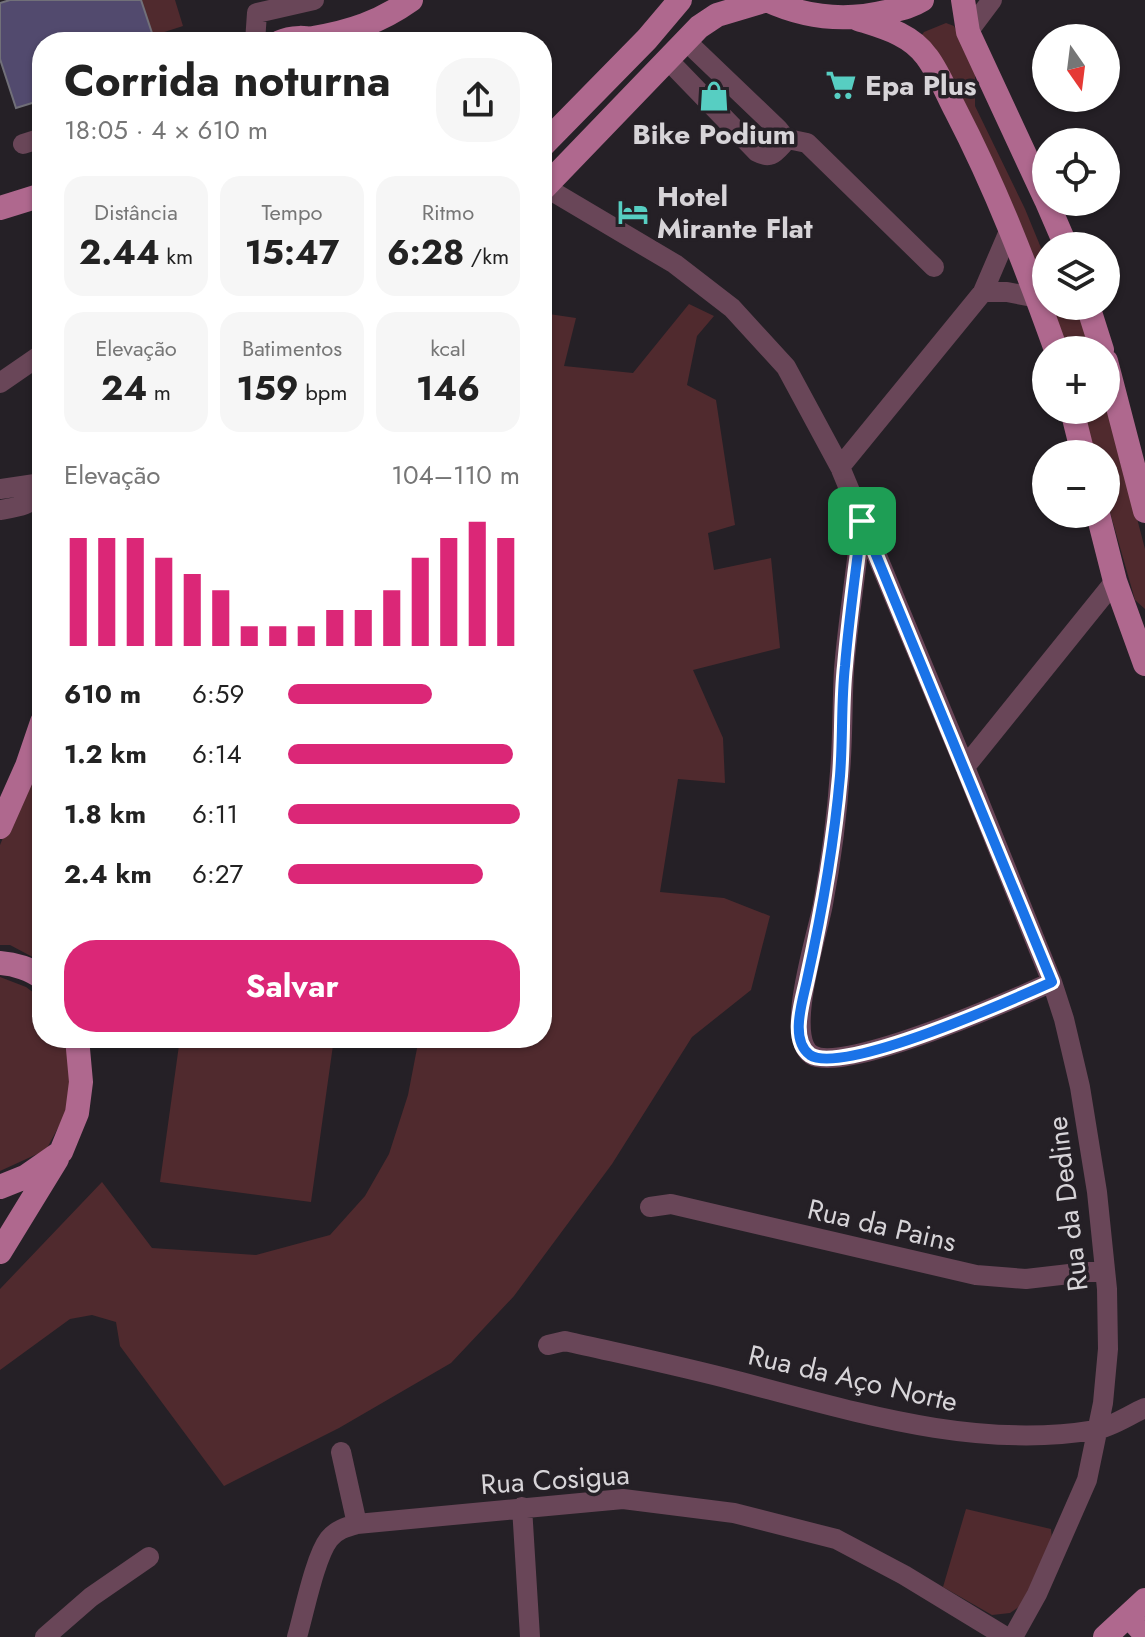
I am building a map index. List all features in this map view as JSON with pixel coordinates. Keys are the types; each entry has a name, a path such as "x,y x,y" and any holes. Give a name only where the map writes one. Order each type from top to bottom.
{"main road":[{"path":"347,32 381,19 411,0"},
{"path":"552,136 647,39 680,0"},
{"path":"552,171 642,88 699,27 717,15 767,0 822,18 858,19 913,6 922,0"},
{"path":"963,0 968,32 1032,171"},
{"path":"858,19 894,31 927,56 972,143 1032,283"},
{"path":"647,39 669,61"},
{"path":"621,64 642,88"},
{"path":"0,208 32,198"},
{"path":"1120,421 1139,464 1144,503"},
{"path":"1102,528 1115,581 1145,664"},
{"path":"0,827 32,751"},
{"path":"0,963 32,972"},
{"path":"0,1252 61,1152 77,1113 81,1082 78,1048"},
{"path":"0,1187 25,1177 61,1152"},
{"path":"1105,1637 1138,1606 1145,1634"}],"street":[{"path":"256,7 314,0"},
{"path":"968,32 992,0"},
{"path":"256,7 276,32"},
{"path":"255,32 256,7"},
{"path":"669,61 757,152 772,156 783,144 778,129 686,41"},
{"path":"783,138 807,143 934,267"},
{"name":"Rua da Dedine","path":"552,179 675,264 732,308 786,367 840,467 965,767 1064,1019 1080,1087 1097,1192 1108,1349 1099,1430 1087,1480 1037,1594 1013,1637"},
{"path":"840,467 983,292 1010,229"},
{"path":"983,292 1032,297"},
{"path":"0,383 32,361"},
{"path":"0,489 32,484"},
{"path":"0,510 25,506 32,500"},
{"path":"862,521 844,669 840,774 834,832 824,904 801,1006 799,1033 803,1047 809,1054 830,1059 904,1041 962,1022 1052,982"},
{"path":"965,767 1115,581"},
{"name":"Rua da Pains","path":"650,1207 671,1204 976,1275 1026,1279 1104,1270"},
{"name":"Rua da Aço Norte","path":"548,1345 565,1341 724,1377 862,1414 999,1436 1099,1430 1145,1408"},
{"path":"341,1452 357,1524"},
{"name":"Rua Cosigua","path":"297,1637 328,1540 340,1529 357,1524 623,1499 734,1513 836,1539 904,1575 1006,1637"},
{"path":"522,1507 530,1637"},
{"path":"45,1637 91,1597 149,1557"}],"shaded area":[{"path":"138,0 175,0 183,26 164,32 148,32"},
{"path":"946,23 954,26 975,71 975,106 1034,232 1032,232 1032,265 921,36"},
{"path":"689,304 714,316 697,336 687,385 716,400 735,525 708,533 714,570 771,558 780,648 693,670 723,738 725,783 678,779 660,892 724,898 770,916 751,990 692,1037 612,1164 514,1296 451,1363 339,1428 224,1486 120,1346 116,1322 92,1315 70,1319 0,1370 0,1289 102,1182 152,1248 256,1255 330,1235 365,1196 389,1154 408,1095 417,1048 552,1048 552,314 576,318 564,366 633,373"},
{"path":"1056,320 1080,320 1086,336 1062,336"},
{"path":"1086,424 1112,424 1117,440 1090,440"},
{"path":"1120,453 1145,549 1145,609 1135,600 1115,528 1120,528"},
{"path":"32,767 32,957 10,945 0,945 0,845"},
{"path":"0,977 32,992 32,1048 67,1048 71,1086 66,1113 46,1150 0,1171"},
{"path":"179,1048 333,1048 311,1202 160,1182"},
{"path":"966,1509 1051,1529 1052,1540 1023,1604 1010,1613 992,1615 943,1587"}],"building":[{"path":"10,0 141,0 152,32 32,32 32,103 16,108 0,59 0,3"}],"place":[{"name":"Epa Plus","path":"841,85"},
{"name":"Bike Podium","path":"714,96"},
{"name":"Hotel Mirante Flat","path":"633,212"}],"route":[{"path":"862,521 1052,982 962,1022 904,1041 830,1059 809,1054 803,1047 799,1033 801,1006 824,904 832,846 840,774 844,669 862,521"}]}
